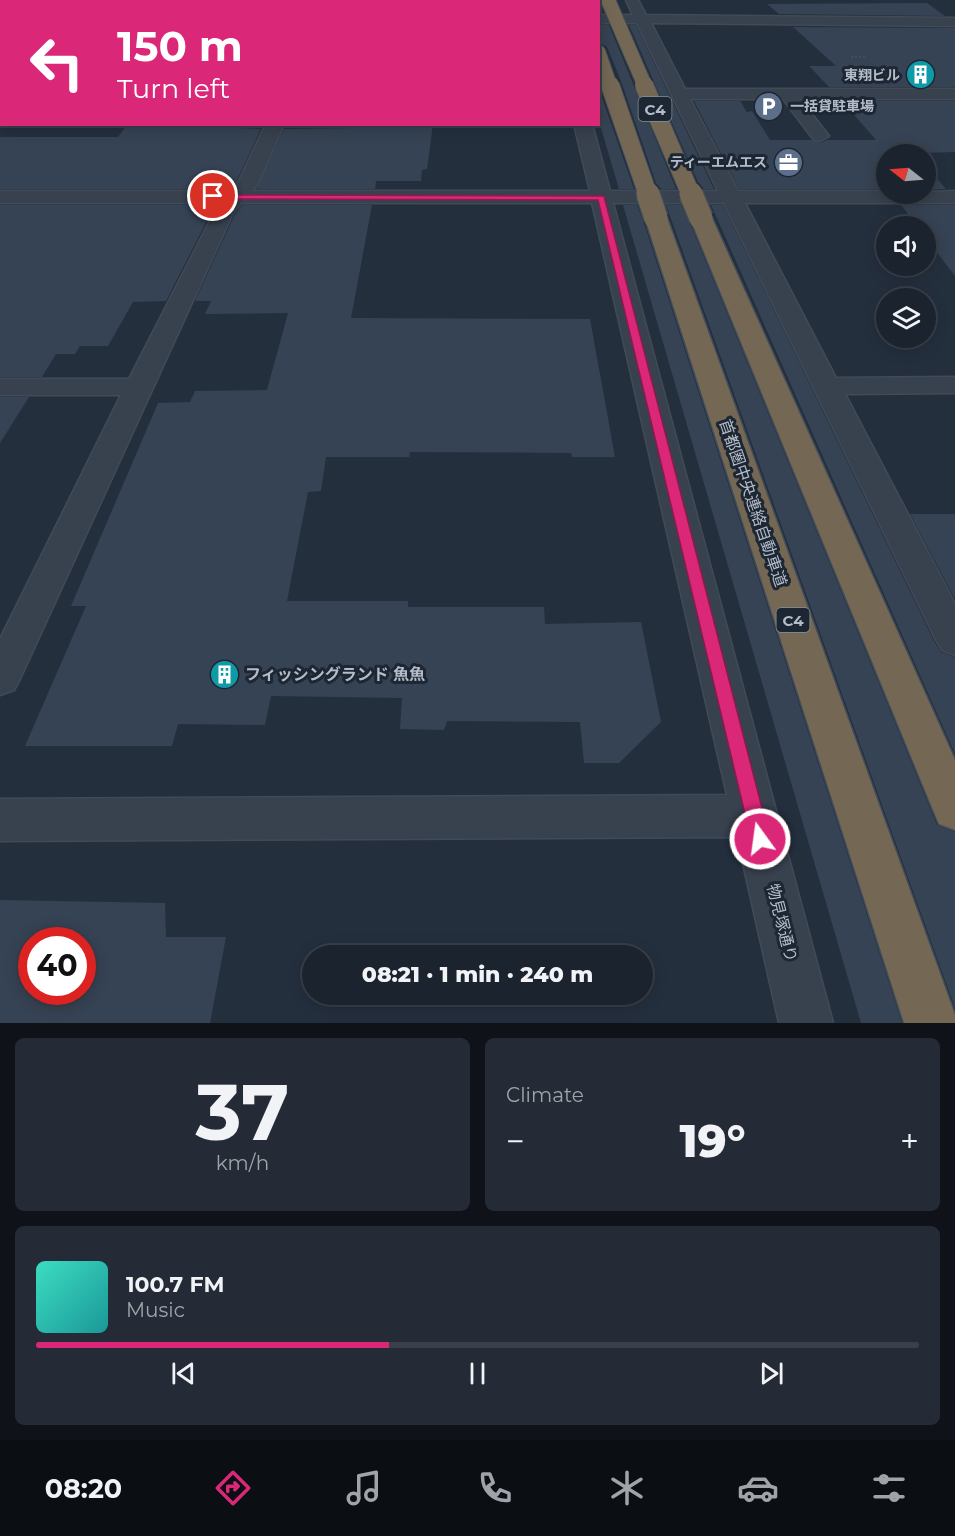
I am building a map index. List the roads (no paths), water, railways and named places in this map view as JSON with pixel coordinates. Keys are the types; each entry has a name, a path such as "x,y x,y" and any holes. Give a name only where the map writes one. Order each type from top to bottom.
{"highway":[{"name":"C4","path":"608,0 955,810"},
{"name":"首都圏中央連絡自動車道","path":"600,57 931,1023"}],"street":[{"path":"833,6 848,21"},
{"path":"636,9 955,640"},
{"path":"600,18 636,9 848,21 955,22"},
{"path":"924,21 944,36"},
{"path":"679,94 955,94"},
{"path":"788,94 820,136"},
{"path":"0,679 223,211 248,183 274,126"},
{"name":"物見塚通り","path":"584,126 806,1023"},
{"path":"0,197 955,197"},
{"path":"826,386 955,386"},
{"path":"0,387 139,387"},
{"path":"0,820 755,816"}],"place":[{"name":"東翔ビル","path":"921,75"},
{"name":"一括貸駐車場","path":"769,106"},
{"name":"ティーエムエス","path":"788,162"},
{"name":"フィッシングランド 魚魚","path":"224,674"}]}
